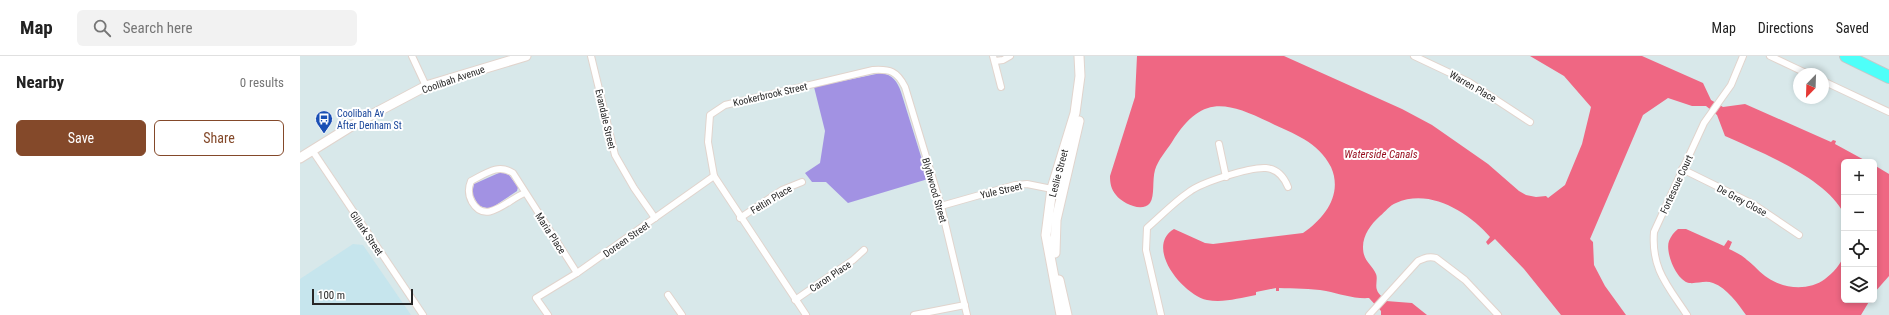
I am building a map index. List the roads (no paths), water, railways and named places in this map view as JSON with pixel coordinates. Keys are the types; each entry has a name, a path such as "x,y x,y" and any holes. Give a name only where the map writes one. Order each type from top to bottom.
{"highway":[{"path":"1846,56 1889,77"}],"street":[{"path":"412,56 426,86"},
{"name":"Coolibah Avenue","path":"300,158 371,114 426,86 526,56"},
{"name":"Evandale Street","path":"591,56 615,155 634,188 656,218"},
{"path":"1001,87 994,59 1003,60 1010,56"},
{"name":"Leslie Street","path":"1060,315 1046,235 1052,188 1075,113 1080,76 1079,56"},
{"name":"Leslie Street","path":"1067,315 1056,265 1054,244 1062,191 1080,114 1085,77 1084,56"},
{"name":"Warren Place","path":"1414,56 1469,82 1530,122"},
{"name":"Fortescue Court","path":"1687,315 1661,275 1655,260 1653,246 1654,232 1658,220 1704,123 1731,85 1743,56"},
{"path":"1770,56 1795,68"},
{"name":"Kookerbrook Street","path":"806,315 740,218 714,176 708,142 710,115 725,105 873,70 891,70"},
{"name":"Blythwood Street","path":"891,70 901,79 905,87 941,206 967,315"},
{"path":"1829,84 1889,112"},
{"path":"1219,144 1226,177"},
{"name":"Gillark Street","path":"312,150 422,315"},
{"name":"Maria Place","path":"525,193 515,197 494,212 488,213 475,207 470,199 469,189 471,181 501,168 513,173 577,273"},
{"path":"1161,315 1146,250 1147,228 1189,192 1226,177 1265,168 1280,174 1285,179 1288,187"},
{"name":"De Grey Close","path":"1682,169 1753,204 1799,235"},
{"name":"Doreen Street","path":"548,315 536,298 577,273 714,176"},
{"name":"Feltin Place","path":"740,218 782,190 802,182"},
{"name":"Yule Street","path":"941,206 1016,185 1027,184 1062,191"},
{"name":"Caron Place","path":"795,300 853,260 864,250"},
{"path":"1369,315 1418,261 1426,257 1436,258 1465,280 1498,315"},
{"path":"668,295 682,315"},
{"path":"914,315 965,305"}],"water":[{"name":"Waterside Canals","path":"1137,56 1284,56 1402,109 1432,125 1488,164 1519,191 1526,195 1536,197 1546,196 1548,198 1565,185 1582,144 1591,107 1564,76 1530,56 1642,56 1703,83 1711,100 1723,107 1745,104 1831,142 1833,140 1836,141 1835,144 1862,159 1841,159 1841,210 1823,189 1808,178 1774,158 1725,136 1717,115 1706,106 1692,106 1668,98 1643,115 1590,239 1593,242 1594,265 1605,286 1626,315 1561,315 1524,269 1495,239 1488,245 1486,242 1490,237 1460,211 1448,205 1422,198 1409,199 1396,203 1390,207 1377,219 1366,234 1363,243 1363,252 1376,274 1376,288 1386,301 1412,303 1427,315 1381,315 1381,311 1369,298 1352,297 1326,291 1308,289 1279,288 1279,291 1276,291 1276,288 1256,292 1256,295 1232,300 1213,301 1197,296 1178,280 1170,269 1165,258 1163,247 1166,237 1174,229 1205,243 1213,244 1303,233 1325,213 1330,204 1335,187 1331,167 1326,158 1312,144 1304,139 1253,115 1227,107 1215,106 1204,109 1193,116 1162,156 1155,170 1152,200 1150,203 1142,207 1132,206 1116,195 1111,184 1110,176 1135,97"},
{"path":"1877,167 1889,174 1889,276 1877,290"},
{"path":"1678,229 1686,229 1724,246 1728,240 1732,242 1729,249 1743,257 1762,274 1774,282 1789,286 1804,287 1819,283 1834,271 1841,262 1841,303 1868,303 1861,315 1746,315 1732,297 1718,285 1707,282 1689,283 1680,277 1670,258 1668,246 1674,233"}],"place":[{"name":"Coolibah Av After Denham St","path":"324,134"}]}
